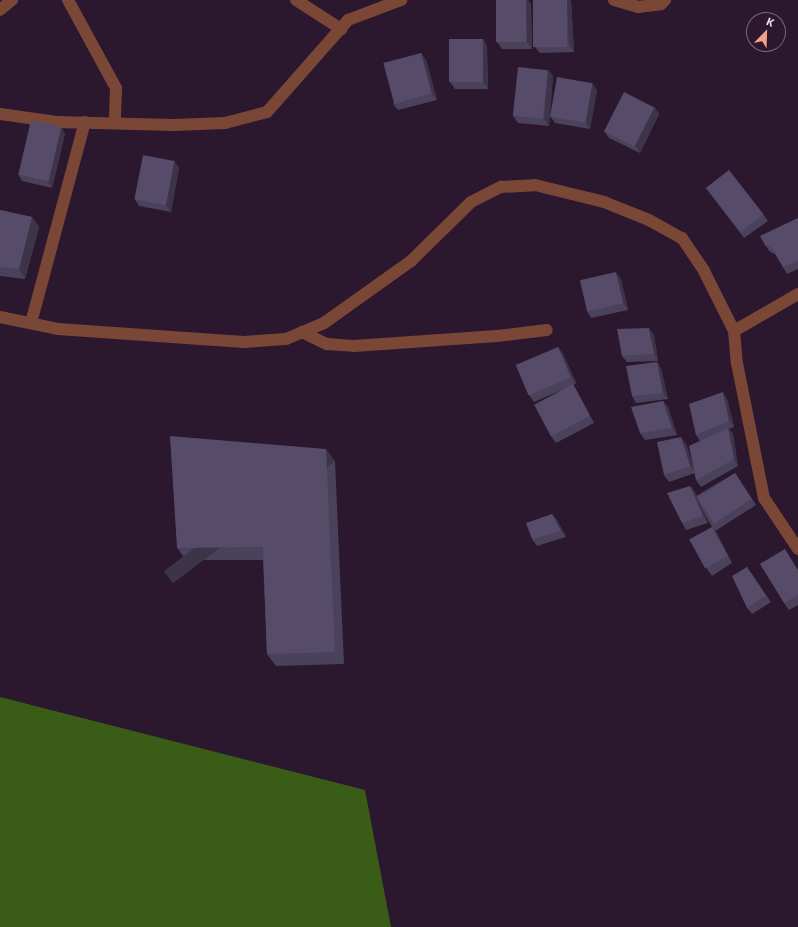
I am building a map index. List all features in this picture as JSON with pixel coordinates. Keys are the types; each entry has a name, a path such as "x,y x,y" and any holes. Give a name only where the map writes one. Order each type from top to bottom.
{"street":[{"path":"0,10 12,0"},
{"path":"68,0 116,88 115,122"},
{"path":"296,0 340,29"},
{"path":"0,114 56,122 115,122 174,125 225,123 267,112 348,20 401,0"},
{"path":"614,0 638,7 661,4 665,0"},
{"path":"31,323 85,122"},
{"path":"0,317 58,329 244,342 286,339 324,323 411,261 471,202 501,187 535,185 604,202 649,220 682,238 704,271 734,331 746,408 764,498 798,548"},
{"path":"734,331 798,294"},
{"path":"302,332 327,344 354,346 497,336 547,330"}],"green space":[{"path":"0,697 365,790 391,927 0,927"}],"building":[{"path":"496,0 526,0 526,42 496,42"},
{"path":"533,0 567,0 567,47 533,47"},
{"path":"449,39 483,39 483,82 449,82"},
{"path":"421,53 432,94 394,104 383,63"},
{"path":"518,67 548,70 543,119 513,116"},
{"path":"557,77 592,83 586,123 550,116"},
{"path":"624,92 654,107 634,147 604,131"},
{"path":"31,120 61,127 49,182 18,175"},
{"path":"143,155 174,161 166,205 134,199"},
{"path":"729,170 763,214 741,232 706,188"},
{"path":"0,210 32,217 19,269 0,267"},
{"path":"798,218 798,261 783,267 772,248 765,245 760,236"},
{"path":"616,272 623,303 587,312 580,280"},
{"path":"649,328 654,354 622,356 617,329"},
{"path":"558,347 571,377 529,395 516,365"},
{"path":"657,362 663,393 632,396 626,366"},
{"path":"573,384 590,416 551,436 534,405"},
{"path":"723,392 729,421 696,435 689,404"},
{"path":"663,401 672,428 640,433 631,407"},
{"path":"728,428 734,459 696,480 689,446"},
{"path":"170,436 326,449 335,652 267,654 263,547 177,548"},
{"path":"681,437 690,466 664,475 657,442"},
{"path":"735,473 752,499 714,524 697,498"},
{"path":"690,486 703,516 682,523 667,493"},
{"path":"552,514 561,531 532,539 526,523"},
{"path":"712,527 728,556 705,568 689,540"},
{"path":"785,549 798,571 798,595 784,603 760,564"},
{"path":"747,567 766,596 747,608 732,576"}]}
